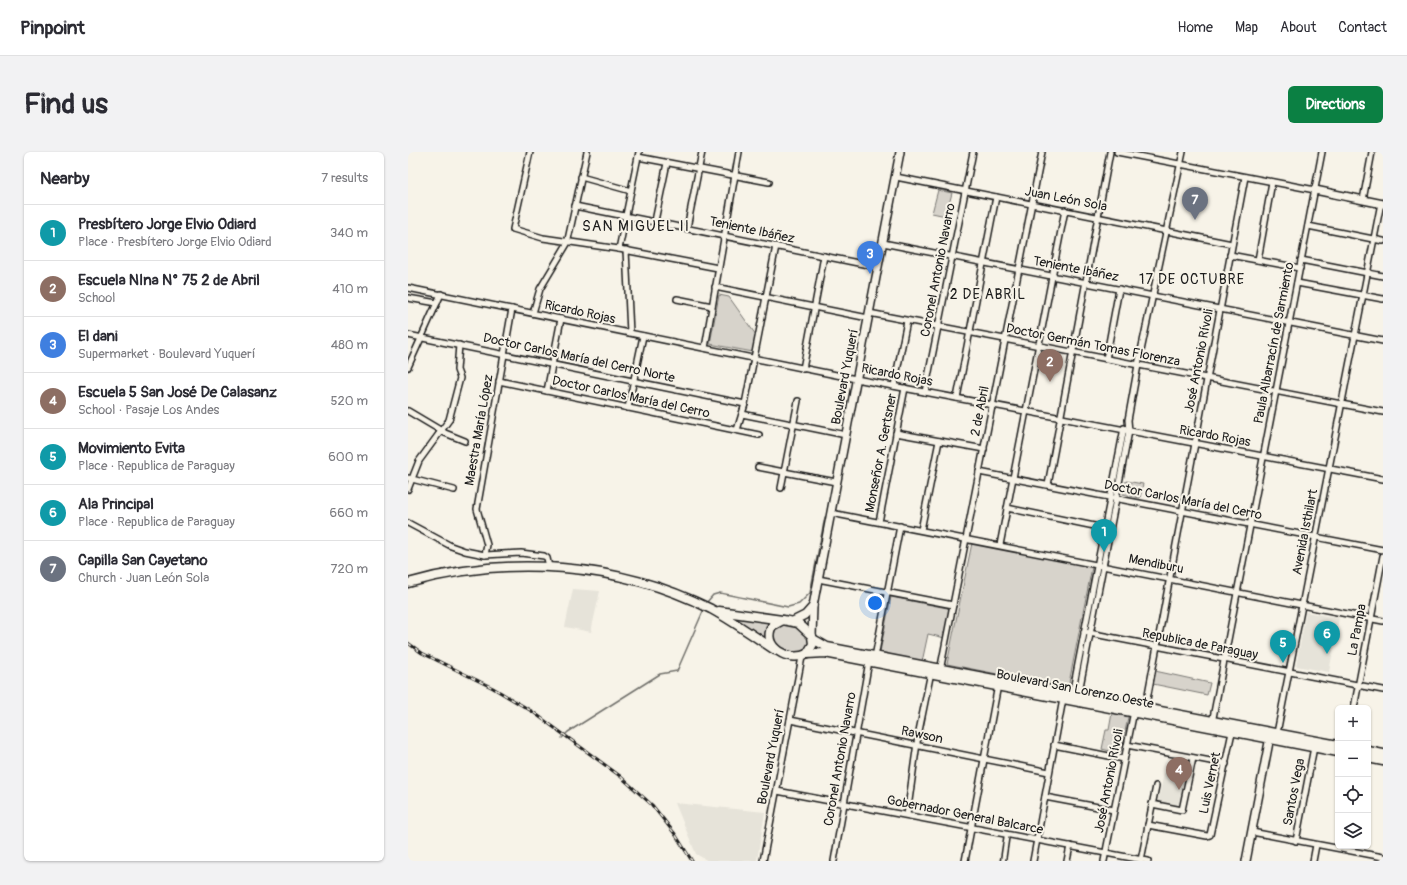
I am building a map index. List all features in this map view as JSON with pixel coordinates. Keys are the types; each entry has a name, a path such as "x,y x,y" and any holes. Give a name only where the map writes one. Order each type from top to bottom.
{"main road":[{"name":"Boulevard Yuquerí","path":"813,637 813,606 900,152"},
{"path":"1315,190 1382,204"},
{"path":"408,582 470,569 524,566 583,570 644,583 710,608 793,621 802,626 813,637 812,648 805,655 789,655 775,650 710,608"},
{"path":"793,621 805,615 813,606"},
{"path":"775,650 769,638 769,631 772,626 783,620"},
{"name":"Boulevard San Lorenzo Oeste","path":"813,637 827,647 872,659"},
{"name":"Boulevard San Lorenzo Oeste","path":"805,655 825,653 872,659 1211,724 1277,733 1335,744"},
{"name":"Boulevard San Lorenzo Oeste","path":"1211,724 1232,732 1335,751"},
{"path":"1246,861 1269,742 1277,733"},
{"path":"1371,752 1383,754"},
{"path":"1371,759 1383,761"}],"street":[{"path":"530,152 513,229 543,238 568,240 718,268"},
{"path":"533,313 540,289 568,240 587,152"},
{"path":"687,228 702,152"},
{"path":"705,348 723,236 739,152"},
{"name":"Coronel Antonio Navarro","path":"925,392 973,152"},
{"name":"2 de Abril","path":"907,814 917,746 953,605 1042,152"},
{"path":"1048,485 1059,418 1110,152"},
{"path":"1117,152 1315,190"},
{"path":"1032,861 1054,745 1072,698 1090,634 1129,431 1128,420 1138,365 1183,152"},
{"name":"Paula Albarracín de Sarmiento","path":"1211,724 1238,592 1322,152"},
{"path":"1363,200 1372,152"},
{"path":"619,249 639,155 667,163 734,177 769,182"},
{"path":"654,221 667,163"},
{"path":"581,177 631,191"},
{"name":"Juan León Sola","path":"896,177 1232,244"},
{"name":"José Antonio Rívoli","path":"1144,711 1245,177"},
{"path":"1258,260 1272,182"},
{"path":"957,398 996,197"},
{"name":"Avenida Isthilart","path":"1277,733 1330,469 1367,273 1382,204"},
{"name":"Teniente Ibáñez","path":"575,206 878,267"},
{"path":"1000,545 1065,210"},
{"path":"1308,226 1383,241"},
{"name":"Teniente Ibáñez","path":"883,243 1289,323 1383,340"},
{"path":"737,430 745,404 755,358 776,246"},
{"path":"626,250 630,333"},
{"path":"1230,255 1300,268"},
{"path":"803,368 824,256"},
{"path":"1301,260 1383,276"},
{"path":"1297,283 1383,299"},
{"name":"Doctor Germán Tomas Florenza","path":"715,287 815,307 938,326 1383,412"},
{"name":"Ricardo Rojas","path":"408,288 856,379 1383,479"},
{"path":"1106,359 1120,289"},
{"path":"408,367 441,294"},
{"path":"408,298 437,303"},
{"path":"677,299 712,306"},
{"name":"Maestra María López","path":"485,555 487,545 477,509 512,309"},
{"path":"547,391 561,319"},
{"path":"894,386 907,321"},
{"name":"Doctor Carlos María del Cerro Norte","path":"408,335 745,404"},
{"path":"628,408 643,336"},
{"path":"408,490 410,478 419,461 449,420 460,378 457,366 459,345"},
{"name":"Doctor Carlos María del Cerro","path":"499,381 737,430 759,436"},
{"name":"Monseñor A. Gertsner","path":"879,522 905,388"},
{"path":"781,488 798,401"},
{"path":"408,411 441,430 465,441"},
{"path":"742,414 846,435"},
{"path":"1072,698 1096,564 1123,430 1128,420"},
{"path":"896,433 984,449"},
{"path":"921,530 939,441"},
{"path":"758,467 836,482"},
{"name":"Doctor Carlos María del Cerro","path":"979,472 1383,550"},
{"path":"410,478 454,490"},
{"path":"1008,508 1104,528"},
{"name":"Mendiburu","path":"831,513 1170,578 1383,621"},
{"path":"408,523 450,546 485,555 521,553 544,556 547,558 549,567"},
{"name":"Coronel Antonio Navarro","path":"834,861 856,733 888,592 900,526"},
{"name":"La Pampa","path":"1355,705 1383,556"},
{"path":"818,579 953,605"},
{"name":"Republica de Paraguay","path":"1084,632 1383,690"},
{"name":"Boulevard Yuquerí","path":"763,861 790,720 805,655"},
{"path":"966,861 999,683"},
{"name":"José Antonio Rívoli","path":"1104,861 1134,709"},
{"name":"Rawson","path":"790,720 1049,772"},
{"name":"Luis Vernet","path":"1148,825 1207,836 1210,834 1232,732"},
{"path":"1054,745 1124,759"},
{"path":"1127,745 1226,764"},
{"name":"Santos Vega","path":"1296,841 1314,747"},
{"path":"1152,804 1182,810 1193,758"},
{"path":"1141,860 1156,786"},
{"name":"Gobernador General Balcarce","path":"777,791 844,802 1148,861"},
{"path":"1045,797 1114,810"},
{"path":"1252,832 1335,848"},
{"path":"1003,861 1008,834"},
{"path":"1313,861 1316,845"},
{"path":"1067,861 1070,846"},
{"path":"1342,849 1383,859"}],"shaded area":[{"path":"938,190 952,193 946,216 932,213"},
{"path":"719,295 729,297 756,335 753,352 710,344"},
{"path":"1126,481 1143,484 1140,498 1123,494"},
{"path":"972,543 1092,567 1068,688 947,664"},
{"path":"573,589 600,591 591,632 565,627"},
{"path":"891,597 947,608 951,611 945,638 928,634 922,662 880,652"},
{"path":"1306,612 1339,618 1329,672 1296,666"},
{"path":"733,615 773,620 767,640 731,618"},
{"path":"783,622 796,627 807,634 810,644 807,650 800,656 778,648 771,635 774,626"},
{"path":"1316,627 1333,630 1331,640 1314,636"},
{"path":"1155,671 1210,683 1207,695 1153,684"},
{"path":"1112,713 1128,717 1121,751 1118,753 1102,749 1106,730 1109,730"},
{"path":"1164,773 1186,777 1180,806 1158,801"},
{"path":"675,803 765,812 757,861 708,861 696,854"}],"waterway":[{"path":"707,602 713,595 720,593 788,607 799,604 810,593 825,517"},
{"path":"562,738 568,732 660,674 677,671 704,609"}],"railway":[{"path":"408,643 422,653 493,688 533,712 620,776 652,805 675,834 692,861"}],"place":[{"name":"Capilla San Cayetano","path":"1195,220"},
{"name":"El dani","path":"870,274"},
{"name":"Escuela NIna N° 75 2 de Abril","path":"1050,382"},
{"name":"Presbítero Jorge Elvio Odiard","path":"1104,552"},
{"name":"Ala Principal","path":"1327,654"},
{"name":"Movimiento Evita","path":"1283,663"},
{"name":"Escuela 5 San José De Calasanz","path":"1179,790"}],"district":[{"name":"SAN MIGUEL II","path":"636,226"},
{"name":"17 DE OCTUBRE","path":"1192,279"},
{"name":"2 DE ABRIL","path":"988,294"}]}
